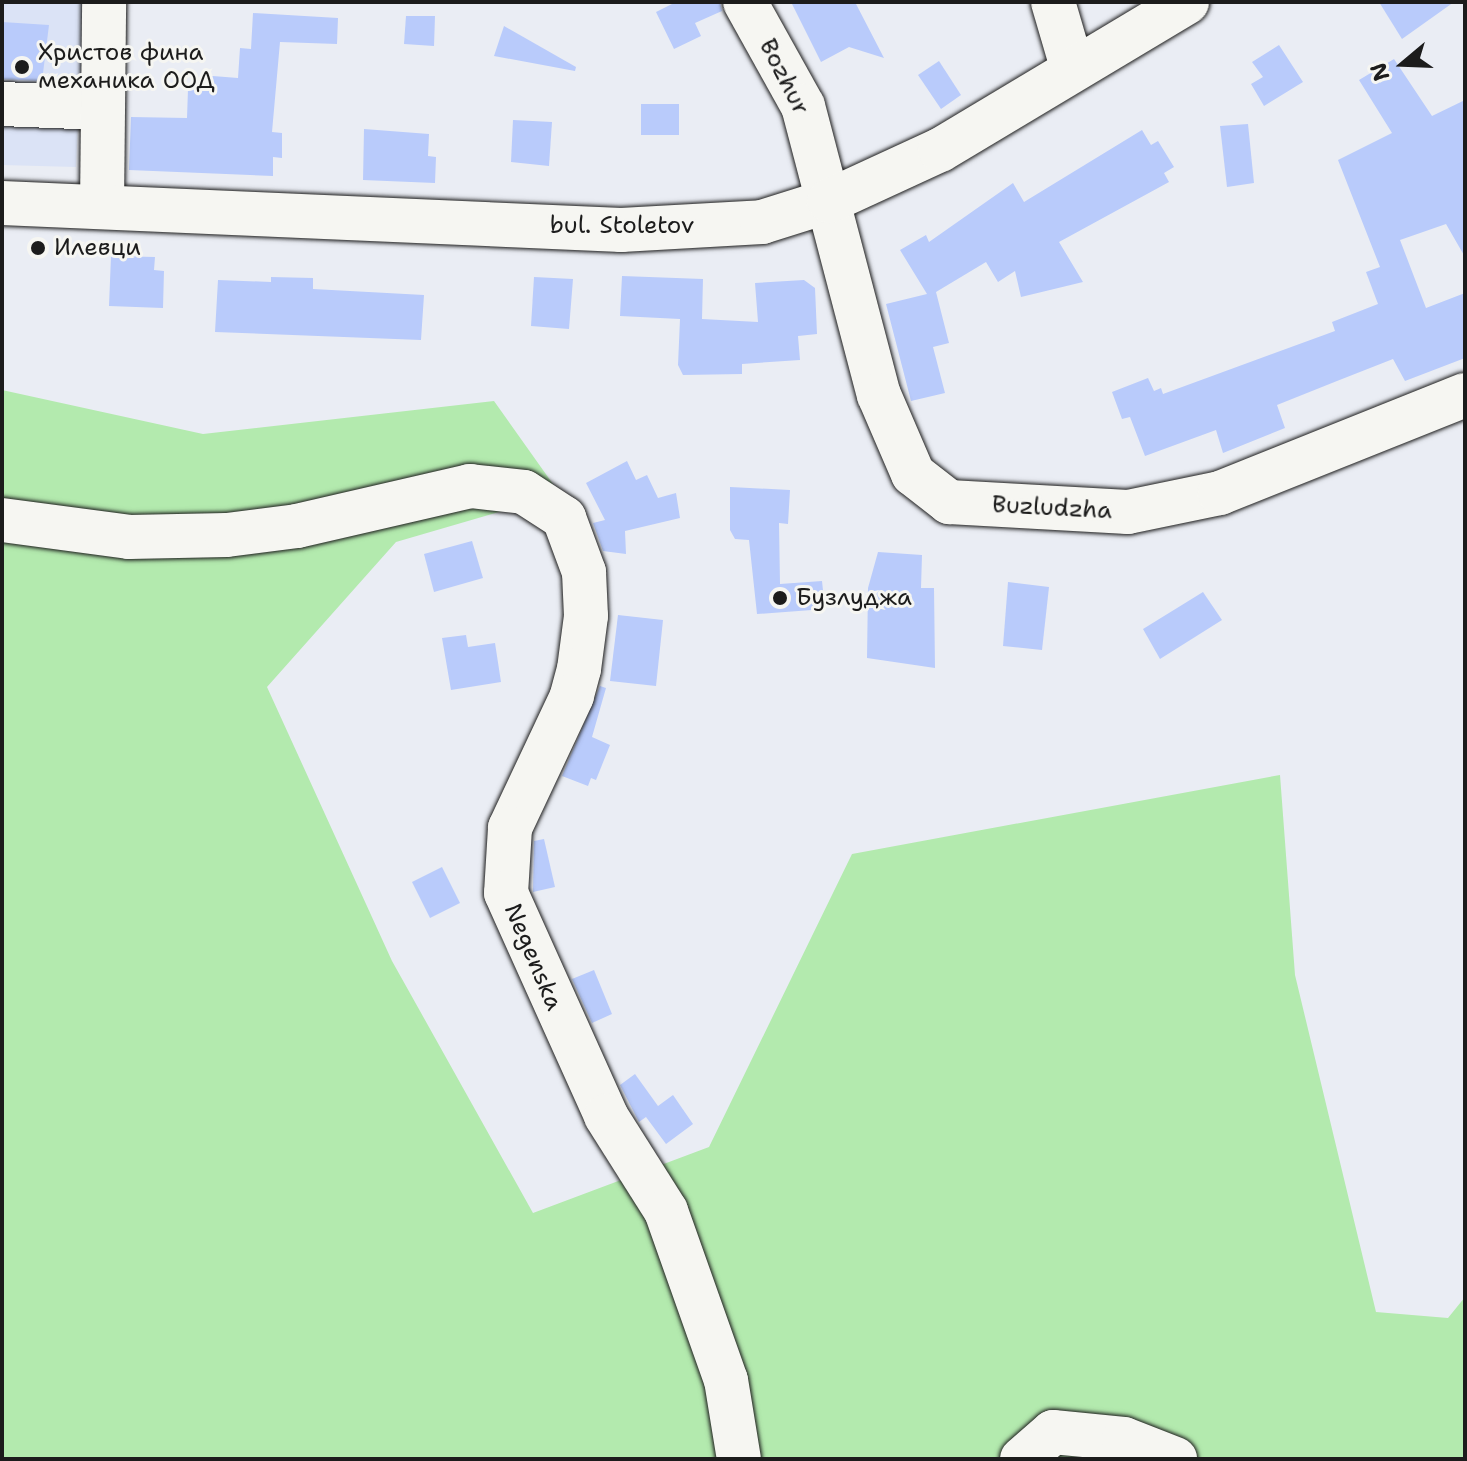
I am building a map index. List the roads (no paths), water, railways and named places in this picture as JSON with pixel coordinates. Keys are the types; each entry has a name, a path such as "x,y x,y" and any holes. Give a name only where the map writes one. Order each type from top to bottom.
{"street":[{"path":"102,207 104,2"},
{"name":"Bozhur","path":"745,2 803,106 829,201"},
{"path":"1053,2 1072,67"},
{"name":"bul. Stoletov","path":"2,203 621,230 762,222 829,201 940,150 1072,67 1187,2"},
{"path":"2,104 103,108"},
{"name":"Buzludzha","path":"829,201 879,395 913,474 949,502 1128,512 1220,493 1465,395"},
{"name":"Negenska","path":"2,520 175,538 297,526 395,500 470,486 524,492 555,510 577,542 586,616 572,696 510,828 506,893 606,1116 652,1181 666,1211 726,1380 739,1459"},
{"path":"1022,1459 1053,1432 1124,1439 1175,1459"}],"place":[{"name":"Христов фина механика ООД","path":"22,67"},
{"name":"Илевци","path":"38,248"},
{"name":"Бузлуджа","path":"780,598"}]}
